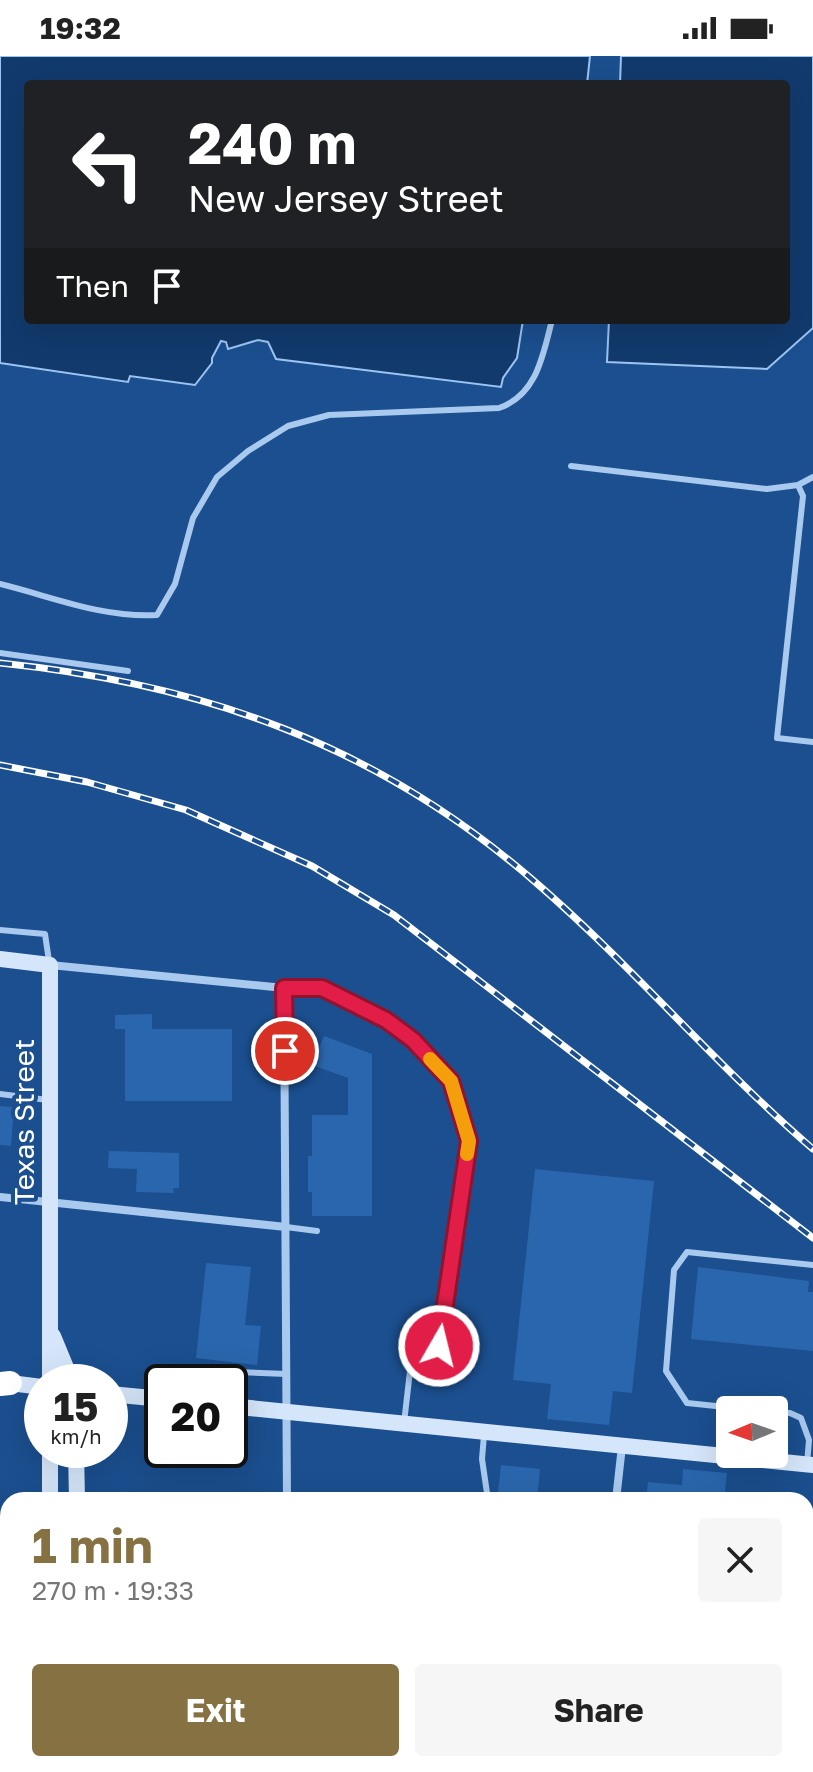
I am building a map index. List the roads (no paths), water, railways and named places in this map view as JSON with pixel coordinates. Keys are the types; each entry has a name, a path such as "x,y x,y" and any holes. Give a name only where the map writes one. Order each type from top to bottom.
{"street":[{"path":"0,959 284,988 287,1492"},
{"name":"Texas Street","path":"50,965 50,1364"},
{"path":"0,1197 286,1227"},
{"name":"Texas Street","path":"49,1328 64,1364"},
{"path":"3,1383 24,1385"},
{"path":"248,1408 810,1464"},
{"path":"617,1492 622,1445"},
{"path":"50,1468 50,1492"},
{"path":"76,1468 77,1492"}],"lane":[{"path":"0,584 98,612 129,617 157,615 175,584 193,518 217,477 248,451 288,426 329,415 499,408 514,403 530,387 543,356 551,324"},
{"path":"571,466 767,489 798,485 813,477"},
{"path":"798,485 803,496 777,738 813,742"},
{"path":"0,653 128,671"},
{"path":"0,930 45,934 50,965"},
{"path":"284,988 322,988 386,1020 413,1040 451,1081 469,1141 439,1346 410,1371 404,1423"},
{"path":"0,1094 49,1100"},
{"path":"286,1227 317,1231"},
{"path":"716,1406 687,1403 666,1371 674,1270 687,1252 813,1265"},
{"path":"248,1372 287,1374"},
{"path":"788,1413 801,1418 809,1440 810,1464"},
{"path":"484,1431 482,1459 487,1492"}],"water":[{"path":"0,56 590,56 587,80 24,80 24,324 522,324 517,358 503,378 501,387 276,359 268,342 258,340 228,349 226,342 221,341 212,363 195,385 130,376 128,382 0,363"},
{"path":"621,56 813,56 813,328 767,369 607,362 609,324 790,324 790,80 620,80"}],"railway":[{"path":"0,663 75,673 217,705 285,729 350,758 413,793 474,833 570,913 742,1084 813,1149"},
{"path":"0,765 87,782 186,810 312,866 394,915 813,1238"}]}
